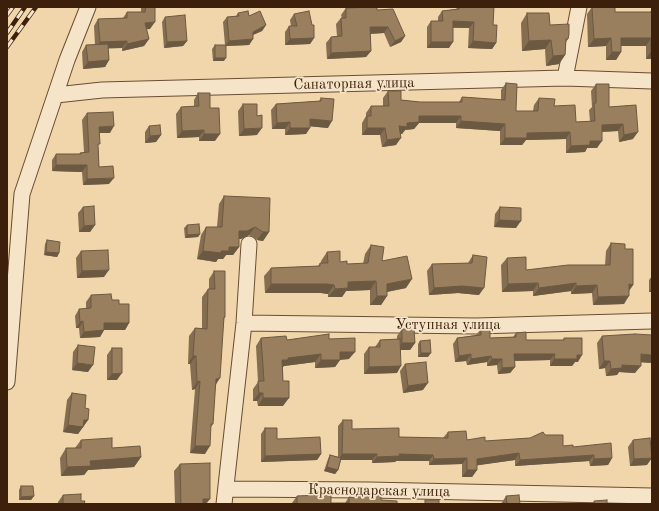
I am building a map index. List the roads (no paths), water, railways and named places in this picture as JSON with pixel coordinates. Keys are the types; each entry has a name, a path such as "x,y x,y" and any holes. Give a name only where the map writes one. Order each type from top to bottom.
{"street":[{"path":"7,382 22,194 67,60 88,7"},
{"path":"565,78 579,7"},
{"name":"Санаторная улица","path":"56,95 102,90 565,78 652,81"},
{"path":"225,497 244,323 249,244"},
{"name":"Уступная улица","path":"244,323 476,326 652,321"},
{"name":"Краснодарская улица","path":"225,497 376,490 652,496"}],"railway":[{"path":"7,15 13,7"},
{"path":"7,33 25,7"},
{"path":"7,47 36,7"}]}
